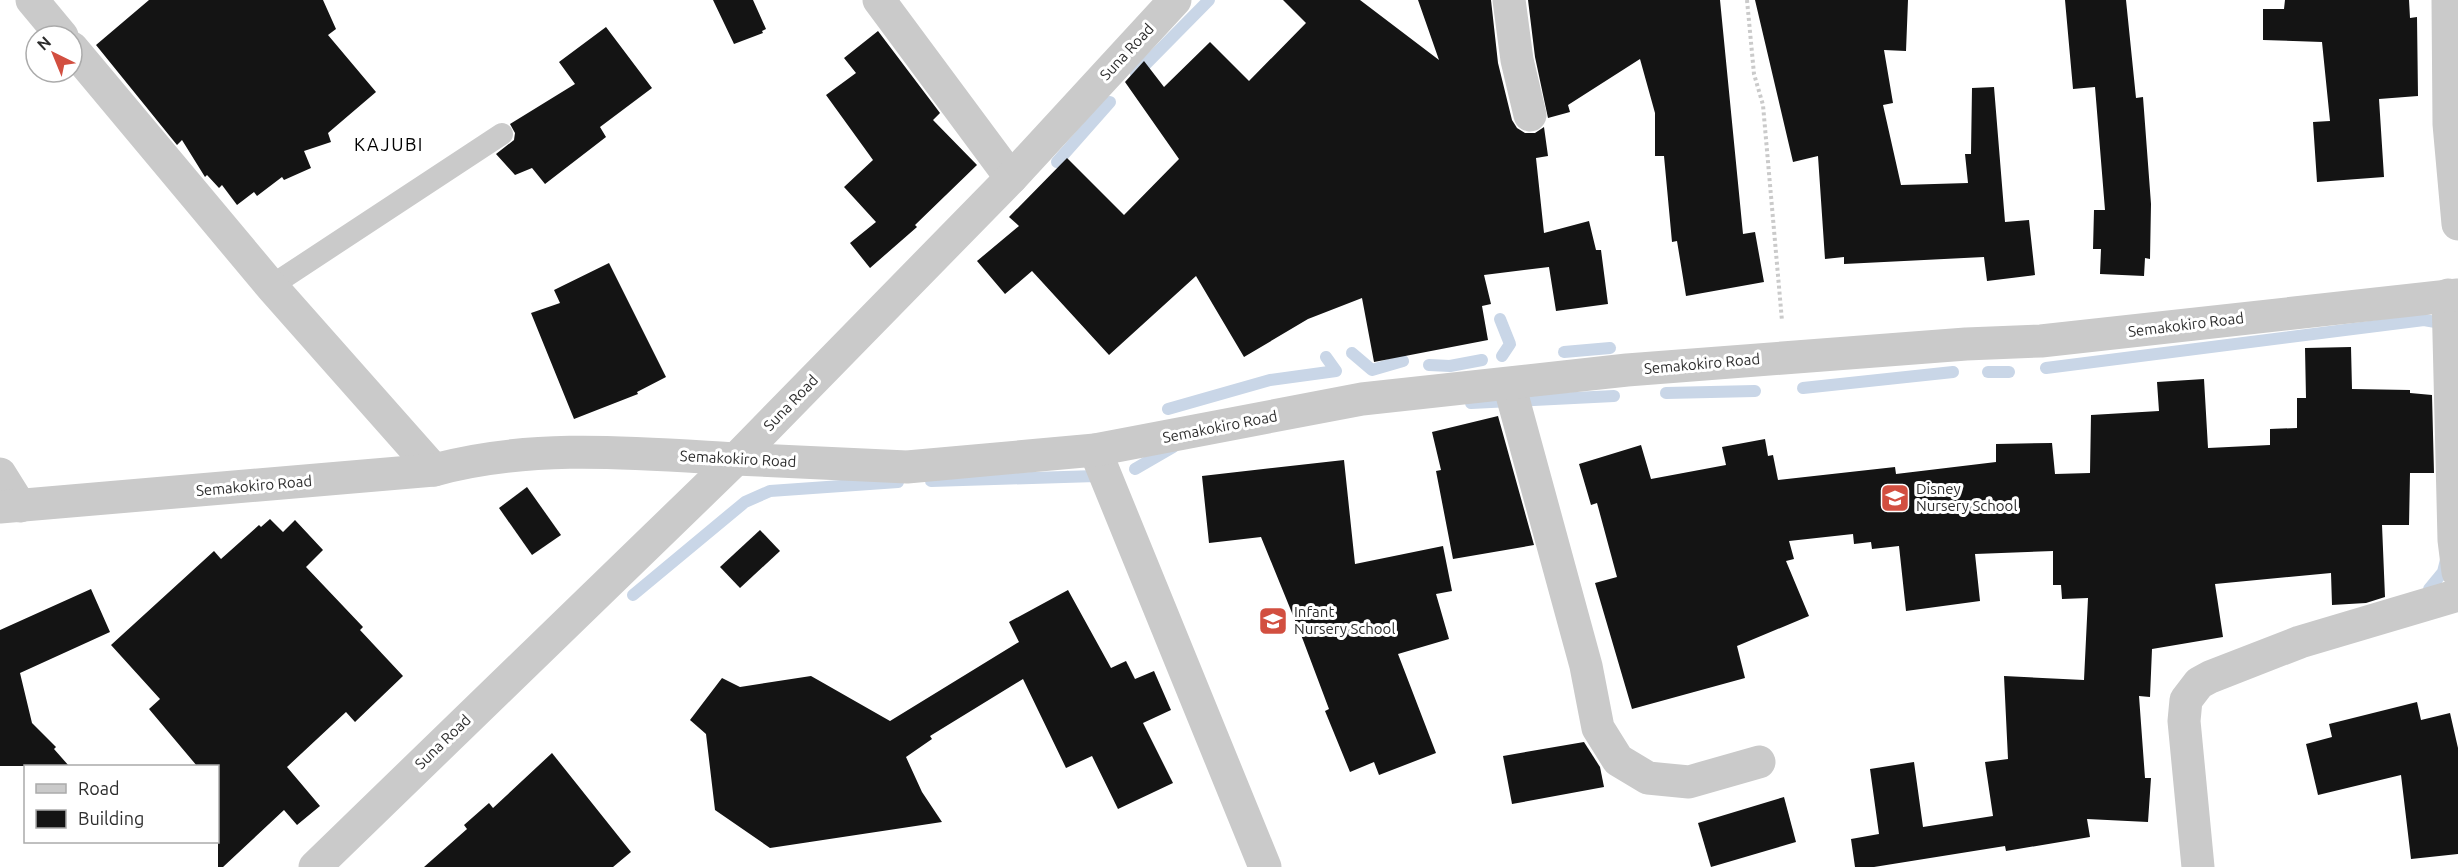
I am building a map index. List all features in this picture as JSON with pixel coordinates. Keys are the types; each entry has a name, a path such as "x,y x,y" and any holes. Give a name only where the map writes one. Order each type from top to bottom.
{"street":[{"path":"32,0 52,24"},
{"path":"879,0 1011,178"},
{"name":"Suna Road","path":"315,867 736,459 1011,178 1175,0"},
{"path":"1509,0 1517,60 1530,115"},
{"path":"2448,0 2449,124 2458,224"},
{"path":"84,62 271,286 434,470"},
{"path":"2453,295 2454,529 2458,572"},
{"name":"Semakokiro Road","path":"0,474 10,506 434,470 477,458 603,451 908,467 1095,450 1362,399 1786,357 2041,341 2453,295"},
{"path":"1509,384 1586,666 1598,728 1618,760 1648,778 1689,783 1759,762"},
{"path":"1095,450 1265,867"},
{"path":"2198,867 2184,721 2186,700 2199,683 2300,642 2458,595"}],"lane":[{"path":"271,286 502,134"}],"path":[{"path":"1747,0 1754,74 1763,105 1786,357"}],"building":[{"path":"149,0 323,0 336,29 328,35 376,92 328,133 331,142 304,151 311,168 284,180 282,177 257,196 254,192 237,205 222,185 219,188 207,175 205,177 182,140 177,145 96,45"},
{"path":"713,0 753,0 766,29 762,31 763,33 734,44"},
{"path":"1283,0 1360,0 1439,60 1418,0 1491,0 1498,63 1512,120 1517,128 1525,133 1535,133 1544,127 1548,156 1536,158 1544,233 1589,221 1596,250 1601,250 1608,304 1556,311 1549,267 1484,275 1491,304 1482,306 1488,340 1374,362 1362,298 1308,319 1244,357 1196,276 1109,355 1032,271 1005,294 977,261 1019,226 1009,217 1067,158 1124,215 1179,159 1125,82 1144,61 1164,87 1210,42 1249,81 1306,23"},
{"path":"1528,0 1720,0 1743,234 1755,232 1764,282 1686,296 1677,241 1672,242 1664,156 1655,156 1655,113 1640,59 1568,105 1570,112 1548,118 1535,57"},
{"path":"1755,0 1908,0 1906,51 1884,50 1893,103 1883,105 1901,185 1968,183 1965,154 1971,154 1972,88 1994,87 2005,222 2029,220 2035,275 1987,281 1984,257 1844,264 1844,257 1825,259 1818,156 1793,162"},
{"path":"2065,0 2126,0 2136,98 2143,97 2151,204 2150,259 2145,258 2144,276 2100,274 2101,249 2093,249 2094,210 2105,210 2095,87 2073,89"},
{"path":"2285,0 2409,0 2410,18 2417,17 2418,96 2379,99 2384,177 2317,182 2313,122 2330,121 2322,42 2263,40 2263,9 2284,9"},
{"path":"606,27 652,88 600,127 606,137 545,184 532,168 515,175 496,154 514,140 515,133 510,124 575,84 559,62"},
{"path":"878,31 940,113 933,120 977,165 915,225 917,227 870,268 850,243 876,222 844,187 873,160 826,95 856,73 844,58"},
{"path":"609,263 666,377 637,392 638,394 574,419 531,313 560,303 554,290"},
{"path":"2351,347 2352,389 2410,390 2410,393 2432,395 2434,473 2410,473 2409,525 2382,525 2385,597 2366,603 2332,605 2331,573 2215,584 2223,637 2152,649 2150,697 2139,696 2145,778 2151,778 2148,822 2087,819 2090,837 2006,851 2005,846 1874,867 1855,867 1851,839 1879,834 1870,769 1914,762 1923,827 1993,816 1985,762 2008,759 2004,676 2084,680 2088,598 2062,599 2061,585 2053,585 2053,551 1975,554 1980,601 1906,611 1899,546 1872,549 1871,542 1854,544 1853,534 1789,541 1794,559 1786,561 1809,616 1737,646 1745,678 1632,709 1595,583 1617,577 1597,503 1591,505 1579,464 1641,445 1651,479 1726,465 1722,447 1765,439 1768,456 1773,455 1778,480 1895,467 1896,474 1996,462 1996,444 2052,443 2055,474 2090,473 2091,415 2159,411 2157,382 2204,379 2208,448 2270,445 2270,429 2297,428 2297,398 2306,398 2305,348"},
{"path":"1498,416 1534,545 1453,559 1436,471 1441,470 1432,432"},
{"path":"1344,460 1355,564 1443,546 1452,591 1436,594 1449,639 1398,654 1436,753 1379,775 1374,762 1350,772 1325,711 1329,709 1303,640 1261,537 1209,543 1202,476"},
{"path":"527,487 561,535 532,555 499,508"},
{"path":"270,519 283,532 295,520 323,550 306,567 363,627 360,630 403,676 355,722 346,712 287,767 320,806 297,825 284,810 223,867 218,867 219,765 196,765 149,709 160,699 111,645 214,551 221,559 259,525 261,527"},
{"path":"760,530 780,551 740,588 720,567"},
{"path":"91,589 110,632 20,673 32,723 56,747 54,749 68,765 0,766 0,630"},
{"path":"1068,590 1111,668 1126,661 1135,679 1154,671 1171,710 1143,723 1173,783 1118,809 1092,756 1066,768 1023,679 930,736 932,739 906,757 922,792 942,822 770,848 715,810 706,734 690,720 722,678 740,687 811,676 890,721 1019,642 1009,622"},
{"path":"2417,702 2421,720 2450,713 2458,748 2458,854 2411,859 2401,775 2318,795 2306,744 2332,737 2329,724"},
{"path":"1584,742 1600,767 1604,787 1512,804 1503,756"},
{"path":"552,753 631,852 613,867 424,867 467,829 464,825 489,803 493,808"},
{"path":"1784,797 1796,842 1711,867 1698,823"}],"waterway":[{"path":"1136,74 1209,0"},
{"path":"1057,162 1110,102"},
{"path":"1500,319 1510,344 1502,356"},
{"path":"2046,368 2424,320 2447,324"},
{"path":"1564,352 1610,348"},
{"path":"1352,353 1372,370 1403,361"},
{"path":"1168,409 1270,380 1336,371 1326,357"},
{"path":"1429,365 1450,366 1482,360"},
{"path":"1803,388 1953,372"},
{"path":"1988,372 2009,372"},
{"path":"1666,393 1755,391"},
{"path":"1471,403 1614,396"},
{"path":"1135,469 1173,447"},
{"path":"931,481 1096,476 1098,482"},
{"path":"633,595 745,502 770,491 898,482"},
{"path":"2429,589 2443,572 2446,560"}],"place":[{"name":"Disney Nursery School","path":"1895,498"},
{"name":"Infant Nursery School","path":"1273,621"}],"district":[{"name":"KAJUBI","path":"389,145"}]}
